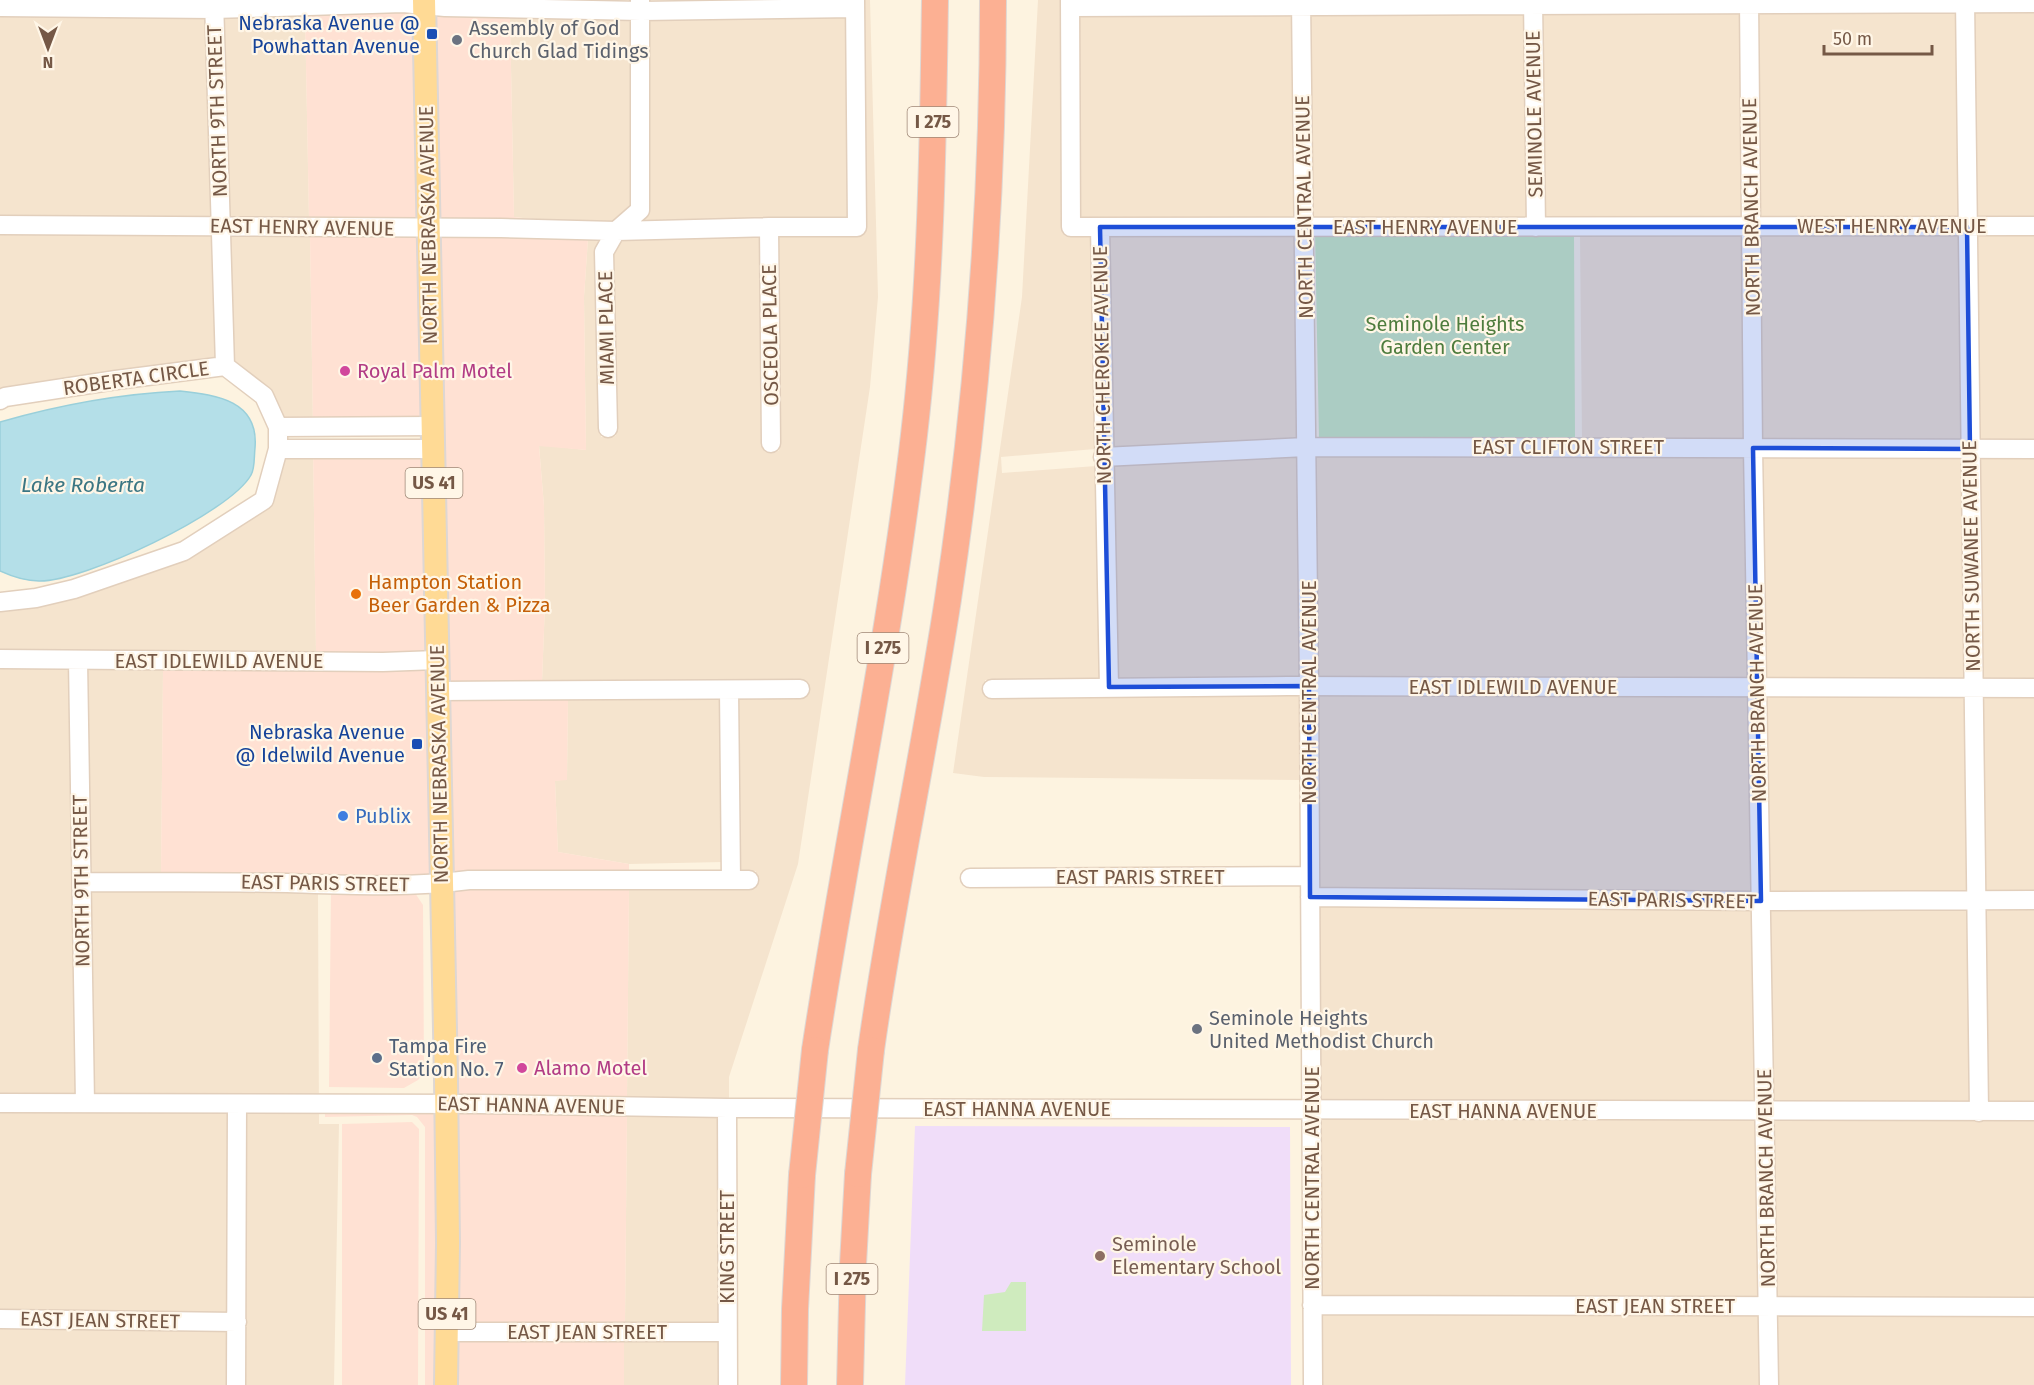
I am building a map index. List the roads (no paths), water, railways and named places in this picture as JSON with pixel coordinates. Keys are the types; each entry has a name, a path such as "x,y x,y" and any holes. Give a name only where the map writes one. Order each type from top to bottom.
{"highway":[{"name":"I 275","path":"794,1385 795,1309 802,1174 815,1050 841,882 891,600 914,435 930,232 935,0"},
{"name":"I 275","path":"850,1385 852,1264 858,1174 871,1050 880,985 947,602 967,456 985,280 993,0"},
{"path":"993,31 999,0"}],"main road":[{"name":"NORTH NEBRASKA AVENUE","path":"424,2 446,1104 446,1385"}],"street":[{"path":"0,8 424,2 445,7 855,4"},
{"name":"NORTH BRANCH AVENUE","path":"1749,2 1753,448 1769,1385"},
{"name":"NORTH SUWANEE AVENUE","path":"1965,2 1979,1112"},
{"path":"1070,3 2034,3"},
{"name":"NORTH CHEROKEE AVENUE","path":"1070,3 1071,227 1100,227 1109,687"},
{"name":"NORTH CENTRAL AVENUE","path":"1301,3 1309,686 1313,1385"},
{"name":"SEMINOLE AVENUE","path":"1533,3 1536,227"},
{"name":"NORTH 9TH STREET","path":"214,4 225,366"},
{"name":"EAST HENRY AVENUE","path":"0,225 428,227 616,231 857,227 855,4"},
{"path":"616,231 640,210 641,5"},
{"name":"WEST HENRY AVENUE","path":"1751,226 2034,226"},
{"name":"EAST HENRY AVENUE","path":"1100,227 1751,226"},
{"name":"OSCEOLA PLACE","path":"769,227 771,443"},
{"name":"MIAMI PLACE","path":"608,428 604,252 616,231"},
{"name":"ROBERTA CIRCLE","path":"0,400 5,397 116,380 225,366 264,396 278,427 278,449 264,500 184,551 74,589 36,598 0,602"},
{"path":"278,427 433,426"},
{"name":"EAST CLIFTON STREET","path":"1103,457 1306,447 2034,449"},
{"path":"278,449 433,449"},
{"name":"EAST IDLEWILD AVENUE","path":"0,659 437,660"},
{"name":"NORTH 9TH STREET","path":"78,660 85,1103"},
{"name":"EAST IDLEWILD AVENUE","path":"992,689 1309,686 2034,688"},
{"path":"438,691 800,689"},
{"name":"EAST PARIS STREET","path":"81,882 190,881 386,885 442,884 469,880 740,880 729,690"},
{"name":"EAST PARIS STREET","path":"970,878 1310,876"},
{"name":"EAST PARIS STREET","path":"1310,897 1761,901 2034,900"},
{"name":"EAST HANNA AVENUE","path":"0,1103 446,1104 727,1108 2034,1111"},
{"path":"236,1385 237,1104"},
{"name":"KING STREET","path":"727,1108 728,1385"},
{"name":"EAST JEAN STREET","path":"1312,1305 2034,1307"},
{"name":"EAST JEAN STREET","path":"0,1319 237,1322"},
{"name":"EAST JEAN STREET","path":"446,1332 727,1332"}],"water":[{"name":"Lake Roberta","path":"180,391 221,398 243,410 250,420 254,432 255,448 253,469 238,491 186,526 154,543 88,570 39,581 19,578 0,571 0,422 89,401"}],"place":[{"name":"Nebraska Avenue @ Powhattan Avenue","path":"432,34"},
{"name":"Assembly of God Church Glad Tidings","path":"457,40"},
{"name":"Royal Palm Motel","path":"345,371"},
{"name":"Hampton Station Beer Garden & Pizza","path":"356,594"},
{"name":"Nebraska Avenue @ Idelwild Avenue","path":"417,744"},
{"name":"Publix","path":"343,816"},
{"name":"Seminole Heights United Methodist Church","path":"1197,1029"},
{"name":"Tampa Fire Station No. 7","path":"377,1058"},
{"name":"Alamo Motel","path":"522,1068"},
{"name":"Seminole Elementary School","path":"1100,1256"}],"park label":[{"name":"Seminole Heights Garden Center","path":"1445,336"}]}
